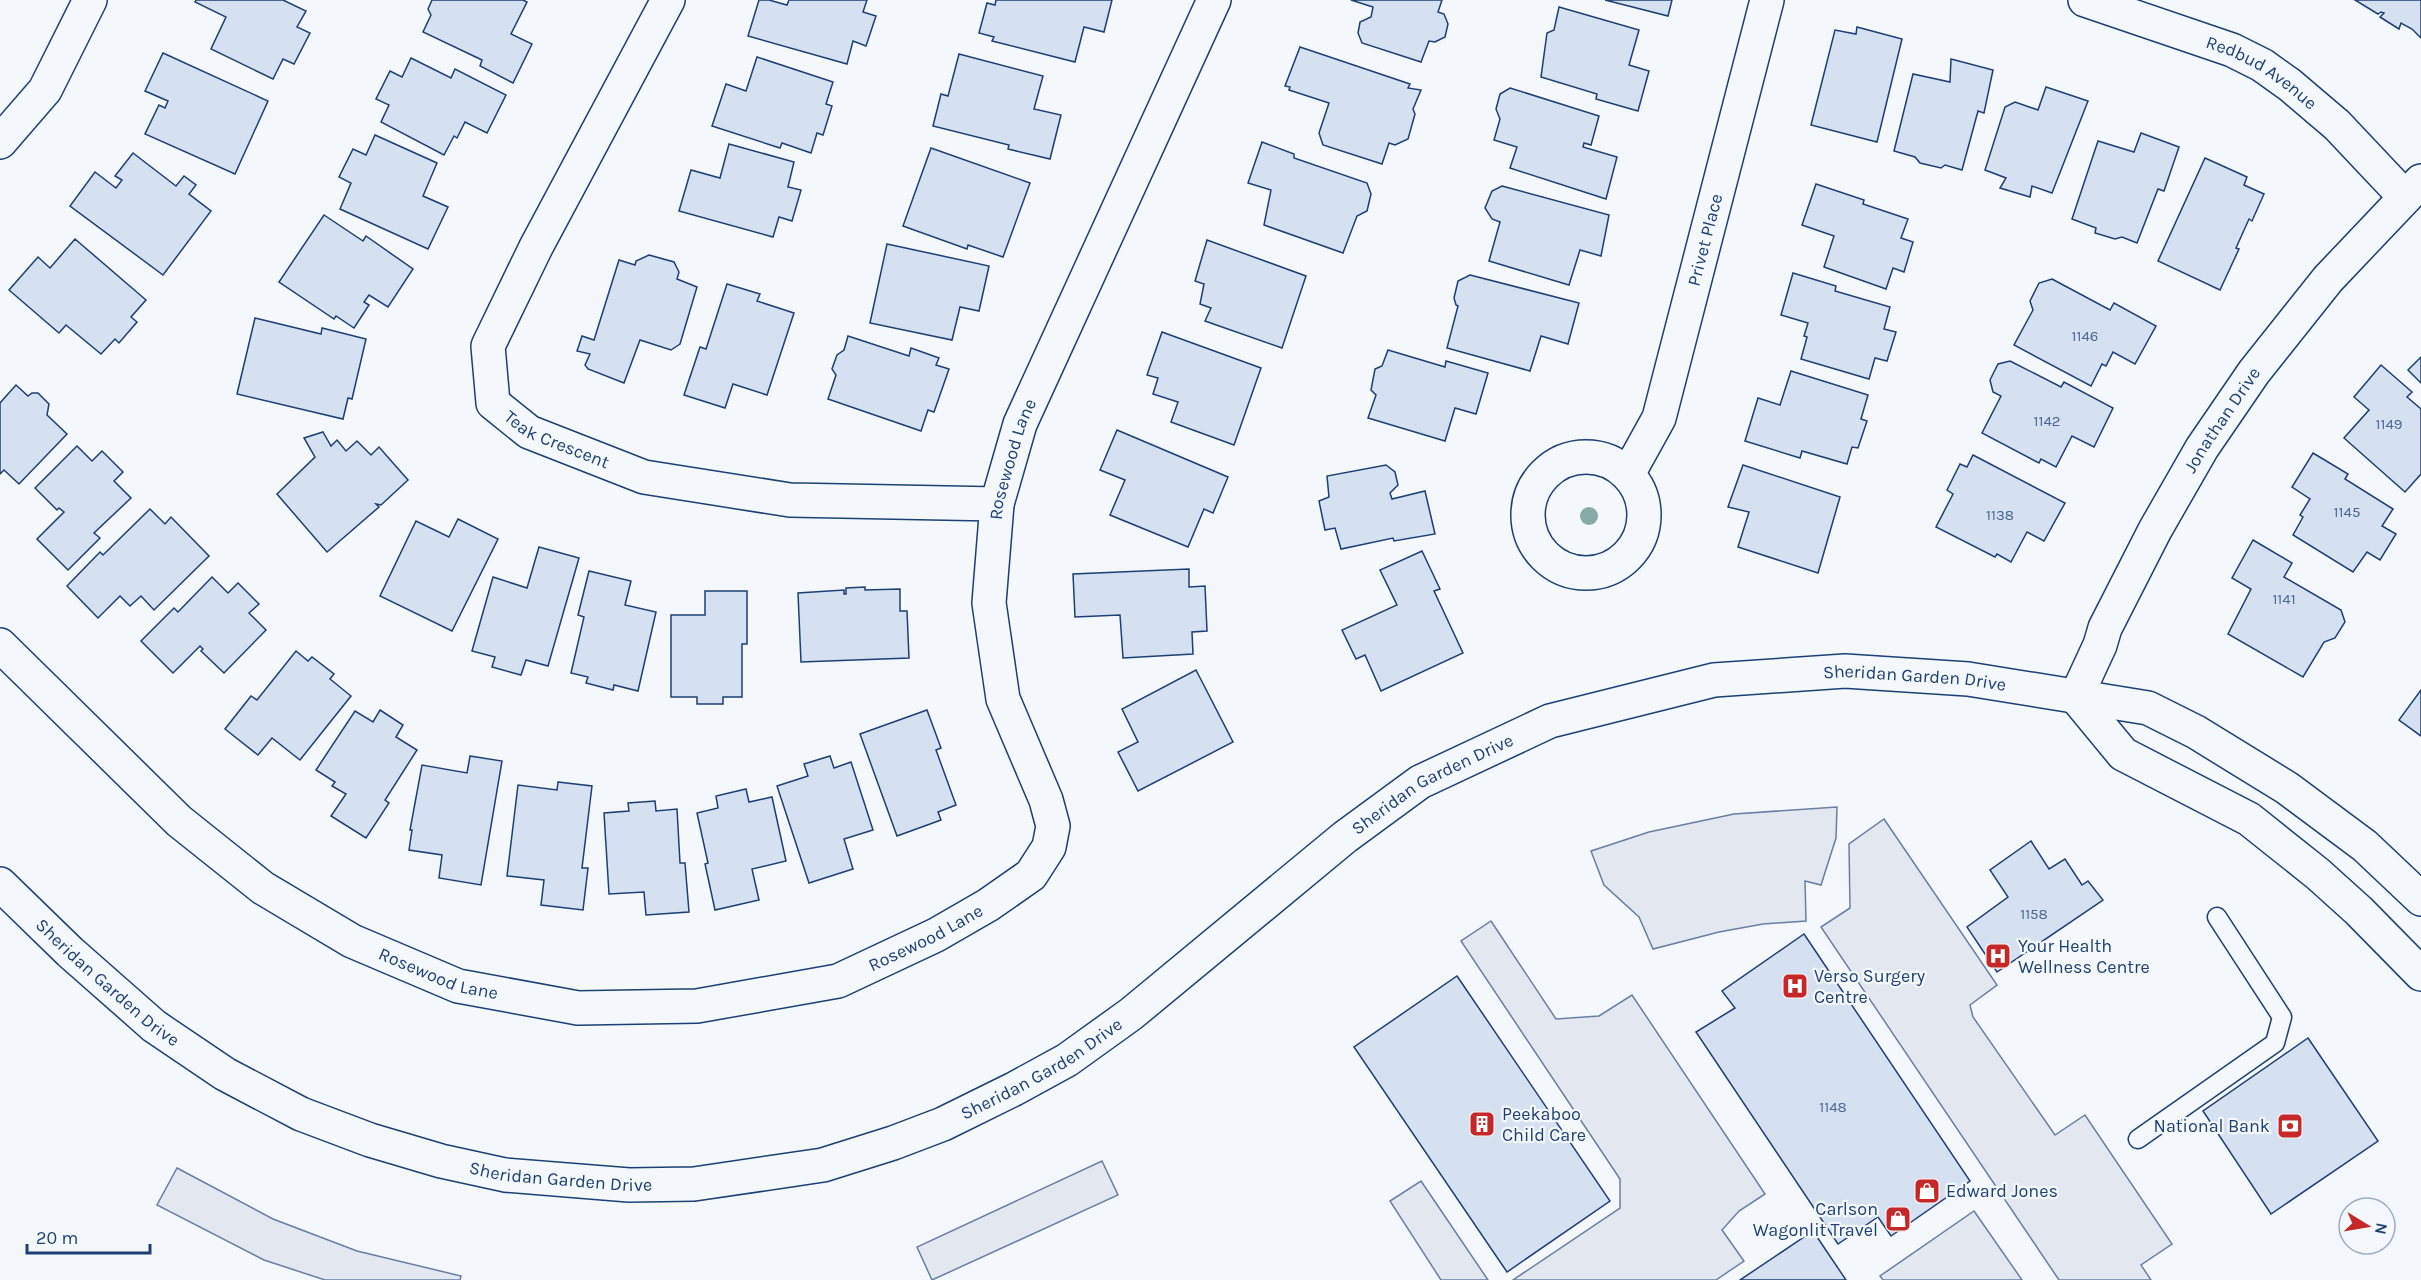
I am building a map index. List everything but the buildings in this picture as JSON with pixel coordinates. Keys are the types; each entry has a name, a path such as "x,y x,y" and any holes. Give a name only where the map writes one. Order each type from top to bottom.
{"street":[{"path":"0,142 45,90 90,0"},
{"name":"Teak Crescent","path":"668,0 536,247 488,346 493,403 529,432 644,477 790,500 997,504"},
{"name":"Rosewood Lane","path":"0,645 179,821 263,888 352,941 458,986 578,1008 697,1006 838,981 936,935 988,905 1031,875 1049,847 1053,826 1046,800 1004,699 989,603 997,504 1020,424 1214,0"},
{"name":"Privet Place","path":"1628,474 1659,418 1767,0"},
{"name":"Redbud Avenue","path":"2085,0 2232,50 2262,64 2413,188"},
{"name":"Jonathan Drive","path":"2076,697 2100,645 2105,628 2155,530 2202,448 2254,372 2328,279 2413,188"},
{"name":"Sheridan Garden Drive","path":"0,884 70,952 154,1026 225,1074 301,1114 370,1140 441,1161 504,1175 629,1185 694,1184 823,1165 893,1143 943,1124 1014,1089 1067,1059 1131,1014 1345,837 1420,782 1550,721 1714,680 1845,671 1968,679 2148,708 2246,761 2330,819 2364,846 2421,899"},
{"path":"2076,697 2123,754 2249,819 2351,903 2421,974"}],"lane":[{"path":"2138,1139 2275,1043 2282,1017 2217,916"}],"shaded area":[{"path":"1837,807 1836,838 1821,885 1805,881 1806,921 1763,924 1719,932 1653,949 1639,917 1604,885 1591,851 1649,832 1734,814"},
{"path":"1884,819 1997,985 1970,1005 1973,1017 2055,1135 2085,1115 2172,1244 2141,1265 2151,1280 2059,1280 1821,927 1850,908 1849,844"},
{"path":"1491,921 1556,1019 1599,1016 1632,995 1765,1194 1739,1211 1722,1230 1744,1261 1716,1280 1513,1280 1620,1208 1620,1179 1461,941"},
{"path":"1102,1161 1118,1195 932,1280 917,1247"},
{"path":"177,1168 273,1219 357,1251 461,1276 460,1280 325,1280 264,1260 157,1205"},
{"path":"1421,1181 1488,1280 1441,1280 1390,1201"},
{"path":"1974,1211 2022,1280 1883,1280 1880,1276"}],"place":[{"name":"Your Health Wellness Centre","path":"1998,956"},
{"name":"Verso Surgery Centre","path":"1795,986"},
{"name":"Peekaboo Child Care","path":"1482,1124"},
{"name":"National Bank","path":"2290,1126"},
{"name":"Edward Jones","path":"1927,1191"},
{"name":"Carlson Wagonlit Travel","path":"1898,1219"}]}
